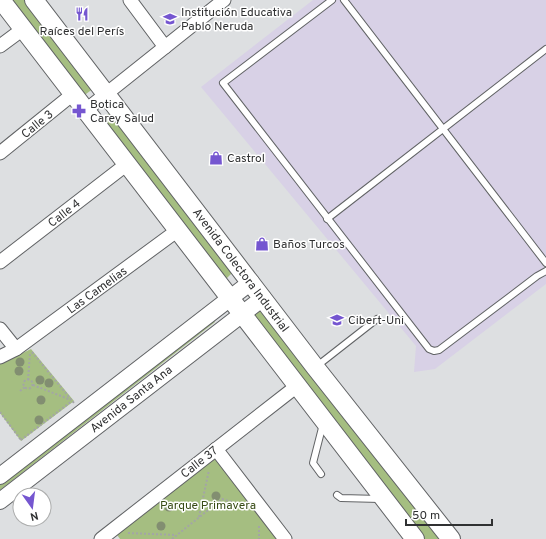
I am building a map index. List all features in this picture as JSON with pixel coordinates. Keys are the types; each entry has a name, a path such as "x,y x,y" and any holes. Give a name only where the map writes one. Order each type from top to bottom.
{"main road":[{"name":"Avenida Colectora Industrial","path":"1,0 415,539"},
{"name":"Avenida Colectora Industrial","path":"34,0 315,367 451,539"}],"street":[{"path":"130,0 165,47"},
{"path":"86,110 224,0"},
{"path":"0,46 23,29"},
{"name":"Calle 3","path":"0,153 73,94"},
{"name":"Calle 4","path":"0,262 127,164"},
{"name":"Las Camelias","path":"0,357 16,349 178,230"},
{"name":"Avenida Santa Ana","path":"0,476 251,282"},
{"name":"Avenida Santa Ana","path":"0,501 263,298"},
{"path":"0,329 16,349"},
{"name":"Calle 37","path":"108,537 216,449 298,386"},
{"path":"216,449 285,539"}],"lane":[{"path":"332,0 222,83 429,349 434,351 440,350 537,276 546,271"},
{"path":"344,0 546,263"},
{"path":"327,219 546,49"},
{"path":"315,367 377,319"},
{"path":"321,474 313,463 324,421"},
{"path":"337,495 341,498 384,499"}],"path":[{"path":"20,391 25,387 24,383 28,380 30,349 72,401"},
{"path":"28,380 32,381 33,385 72,401"},
{"path":"25,387 30,389 33,385"},
{"path":"0,412 21,440 72,401"},
{"path":"198,518 209,468"},
{"path":"172,539 222,500 246,506"},
{"path":"259,524 259,539"},
{"path":"126,533 177,535"}],"shaded area":[{"path":"313,0 546,0 546,284 435,369 414,372 416,346 201,87"}],"green space":[{"path":"8,0 27,0 94,88 82,97"},
{"path":"112,111 233,272 225,280 100,121"},
{"path":"261,309 442,539 425,539 253,319 252,317"},
{"path":"210,316 215,322 0,490 0,479"},
{"path":"31,349 74,401 21,441 0,413 0,364"},
{"name":"Parque Primavera","path":"214,456 277,539 120,539 115,532"}],"place":[{"name":"Raíces del Perís","path":"82,14"},
{"name":"Institución Educativa Pablo Neruda","path":"170,19"},
{"name":"Botica Carey Salud","path":"79,111"},
{"name":"Castrol","path":"216,158"},
{"name":"Baños Turcos","path":"262,244"},
{"name":"Cibert-Uni","path":"337,320"}]}
